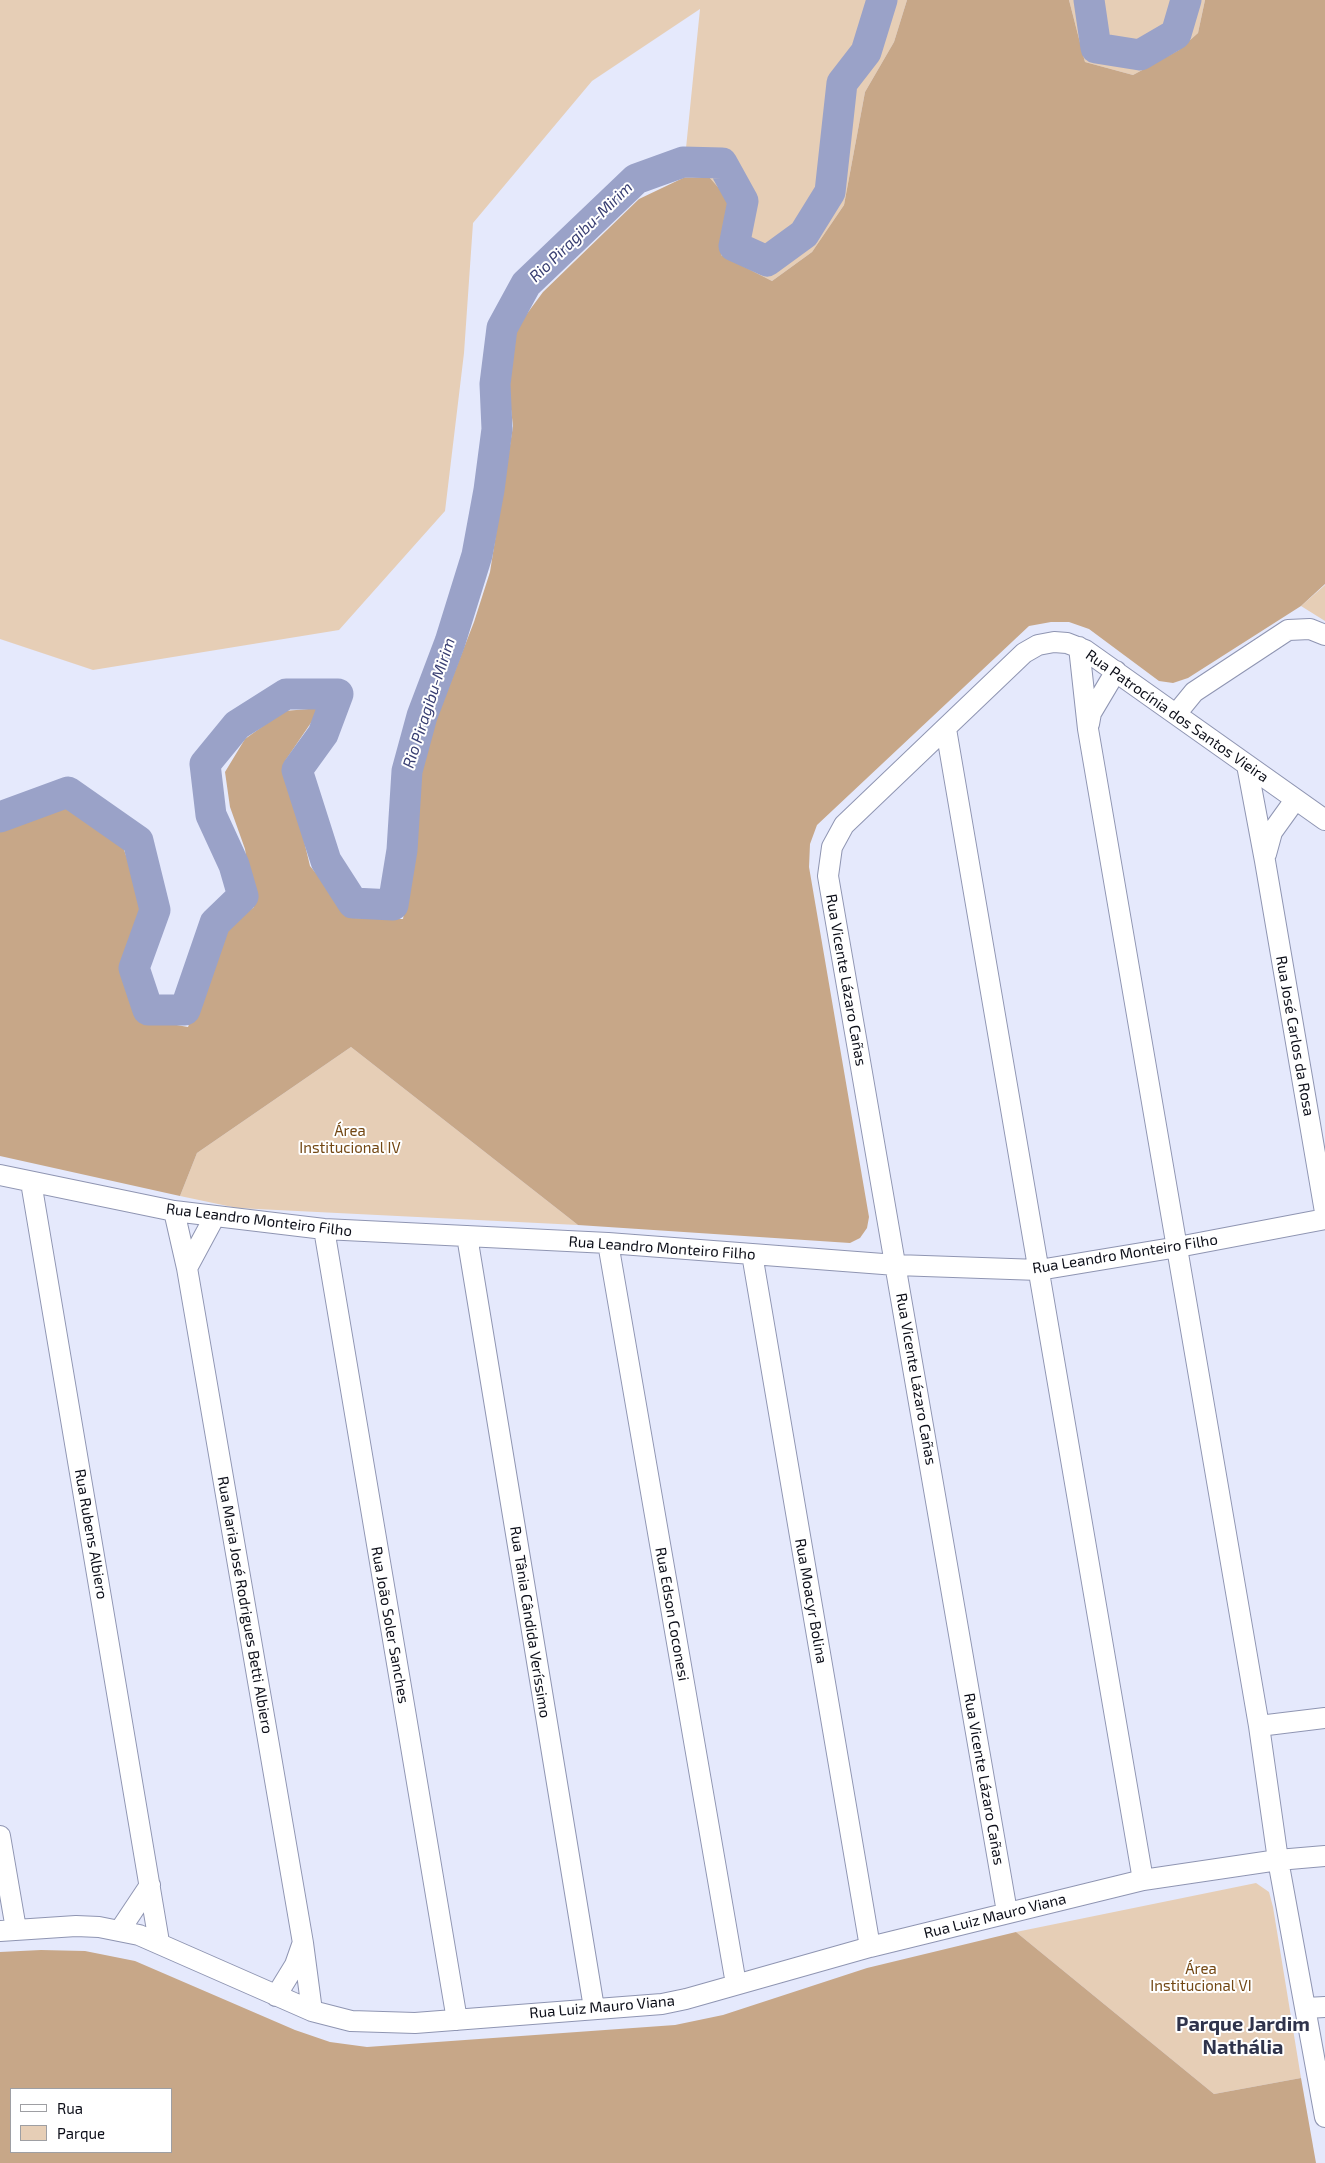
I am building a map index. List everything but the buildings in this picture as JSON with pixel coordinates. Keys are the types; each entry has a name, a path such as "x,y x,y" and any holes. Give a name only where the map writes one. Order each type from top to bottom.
{"street":[{"path":"1176,714 1194,692 1288,630 1310,629 1325,635"},
{"name":"Rua Patrocínia dos Santos Vieira","path":"832,847 844,825 1024,653 1038,645 1054,642 1079,648 1116,671 1325,820"},
{"path":"1079,648 1088,729 1259,1726 1278,1860 1315,2007 1325,2117"},
{"path":"1088,729 1091,713 1116,671"},
{"path":"946,729 1143,1880"},
{"name":"Rua José Carlos da Rosa","path":"1247,765 1325,1212"},
{"name":"Rua José Carlos da Rosa","path":"1265,861 1266,847 1272,832 1295,800"},
{"name":"Rua Vicente Lázaro Cañas","path":"832,847 828,876 1007,1912"},
{"name":"Rua Leandro Monteiro Filho","path":"0,1175 174,1211 324,1230 608,1243 896,1266 1039,1270 1178,1247 1325,1219"},
{"name":"Rua Rubens Albiero","path":"31,1182 159,1942"},
{"name":"Rua Maria José Rodrigues Betti Albiero","path":"174,1211 187,1268 303,1943 312,2011"},
{"path":"187,1268 215,1216"},
{"name":"Rua João Soler Sanches","path":"324,1230 457,2020"},
{"name":"Rua Tânia Cândida Veríssimo","path":"467,1236 594,2008"},
{"name":"Rua Edson Coconesi","path":"608,1243 736,1984"},
{"name":"Rua Moacyr Bolina","path":"752,1254 870,1947"},
{"path":"1259,1726 1325,1718"},
{"path":"0,1836 8,1930"},
{"name":"Rua Luiz Mauro Viana","path":"8,1930 76,1926 120,1930 159,1942 312,2011 351,2021 383,2024 457,2020 662,2004 870,1947 1143,1880 1278,1860 1325,1856"},
{"path":"120,1930 150,1885"},
{"path":"276,1996 295,1964 303,1943"}],"green space":[{"path":"0,0 907,0 894,42 865,92 844,205 812,252 772,281 721,255 731,202 710,178 683,178 700,9 592,81 473,223 464,353 445,511 339,630 93,670 0,639"},
{"path":"1069,0 1205,0 1198,33 1179,50 1133,75 1085,62"},
{"path":"1325,585 1325,621 1301,606"},
{"name":"Área Institucional IV","path":"351,1047 578,1225 237,1208 180,1196 197,1153"},
{"name":"Área Institucional VI","path":"1256,1883 1269,1892 1273,1907 1301,2078 1214,2094 1016,1932"}],"shaded area":[{"path":"907,0 1069,0 1085,62 1133,75 1179,50 1198,33 1205,0 1325,0 1325,584 1301,606 1188,678 1173,683 1159,681 1089,629 1069,622 1051,622 1029,626 817,825 810,844 809,867 869,1217 867,1228 860,1238 850,1243 578,1225 351,1047 197,1153 180,1196 0,1156 0,831 64,805 123,847 144,907 123,972 137,1018 188,1027 226,929 254,907 245,849 230,807 225,772 245,739 284,711 321,708 285,761 310,866 353,918 403,919 418,825 419,775 436,720 474,622 490,572 513,426 507,376 515,330 543,292 639,199 683,178 710,178 731,202 721,255 772,281 812,252 844,205 865,92 894,42"},
{"path":"1016,1932 1214,2094 1301,2078 1316,2163 0,2163 0,1952 41,1950 85,1951 135,1961 295,2030 330,2042 367,2047 675,2025 723,2015 867,1968"}],"waterway":[{"name":"Rio Piragibu-Mirim","path":"0,817 68,792 138,841 155,910 134,968 148,1010 185,1010 215,923 243,896 234,865 211,815 205,764 237,725 286,694 338,694 323,734 297,770 326,861 353,903 393,905 402,850 407,771 422,716 450,642 477,555 489,490 497,429 495,384 502,328 526,284 636,179 683,162 722,163 743,201 734,246 767,261 804,234 830,192 842,83 866,52 882,0"},
{"name":"Rio Piragibu-Mirim","path":"1089,0 1096,48 1140,55 1176,34 1186,0"}],"district":[{"name":"Parque Jardim Nathália","path":"1243,2036"}]}
